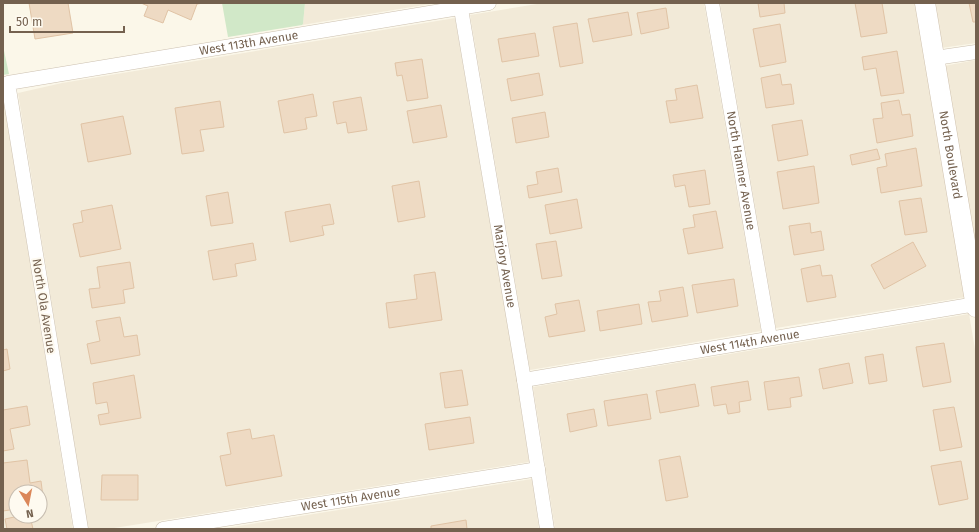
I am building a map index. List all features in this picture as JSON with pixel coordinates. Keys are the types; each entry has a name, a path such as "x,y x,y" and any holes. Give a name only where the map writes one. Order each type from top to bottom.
{"street":[{"name":"West 113th Avenue","path":"8,83 460,5 489,3"},
{"name":"North Hamner Avenue","path":"712,3 770,338"},
{"name":"North Boulevard","path":"925,3 976,305"},
{"name":"Marjory Avenue","path":"460,5 524,380 547,529"},
{"path":"935,58 976,52"},
{"name":"North Ola Avenue","path":"8,83 81,529"},
{"name":"West 114th Avenue","path":"524,380 976,305"},
{"name":"West 115th Avenue","path":"163,529 538,469"}],"shaded area":[{"path":"305,3 436,3 302,25"},
{"path":"543,3 704,3 761,331 530,370 470,15"},
{"path":"720,3 917,3 966,297 776,328"},
{"path":"933,3 976,3 976,43 941,48"},
{"path":"455,18 517,381 529,462 108,529 88,529 18,93 62,83"},
{"path":"976,60 976,258 944,66"},
{"path":"3,102 4,102 73,529 3,529"},
{"path":"969,314 976,355 976,529 555,529 533,387"},
{"path":"532,479 539,529 220,529"}],"green space":[{"path":"222,3 305,3 303,24 228,37"},
{"path":"3,46 9,74 3,75"}],"building":[{"path":"29,3 68,3 73,33 35,39"},
{"path":"141,3 204,3 197,4 191,20 168,10 163,23 144,16 148,6"},
{"path":"758,3 784,3 785,13 760,17"},
{"path":"855,3 882,3 887,33 861,37"},
{"path":"969,3 976,3 976,22 973,22"},
{"path":"666,8 669,28 641,34 637,13"},
{"path":"628,12 632,35 593,42 588,19"},
{"path":"577,23 583,63 560,67 553,27"},
{"path":"780,24 786,62 760,67 753,29"},
{"path":"535,33 539,56 502,62 498,39"},
{"path":"897,51 904,93 881,96 876,68 864,70 862,57"},
{"path":"422,59 428,98 407,101 402,75 397,76 395,63"},
{"path":"539,73 543,95 511,101 507,79"},
{"path":"780,74 782,85 791,84 794,104 766,108 761,78"},
{"path":"697,85 703,118 670,123 666,101 677,100 675,89"},
{"path":"313,94 317,116 305,118 307,129 284,133 278,101"},
{"path":"361,97 367,130 348,133 346,122 337,124 333,102"},
{"path":"899,100 902,115 910,114 913,136 877,143 873,119 883,118 881,103"},
{"path":"220,101 224,127 200,130 204,151 182,154 175,108"},
{"path":"441,105 447,137 413,143 407,111"},
{"path":"545,112 549,137 516,143 512,118"},
{"path":"123,116 131,154 88,162 81,124"},
{"path":"802,120 808,155 778,161 772,125"},
{"path":"916,148 922,186 881,193 877,168 887,166 885,154"},
{"path":"877,149 880,159 852,165 850,155"},
{"path":"814,166 819,203 783,209 777,172"},
{"path":"558,168 562,192 529,198 527,186 538,184 536,172"},
{"path":"705,170 710,204 689,207 685,185 675,187 673,175"},
{"path":"419,181 425,217 398,222 392,186"},
{"path":"228,192 233,223 211,226 206,196"},
{"path":"921,198 927,232 905,235 899,201"},
{"path":"577,199 582,228 550,234 545,205"},
{"path":"330,204 334,224 322,226 324,235 290,242 285,212"},
{"path":"112,205 121,249 80,257 73,224 83,222 81,211"},
{"path":"716,211 723,248 688,254 683,229 695,227 693,215"},
{"path":"810,223 811,233 821,231 824,250 794,255 789,226"},
{"path":"556,241 562,276 542,279 536,244"},
{"path":"913,242 926,266 884,289 871,265"},
{"path":"253,243 256,260 235,264 237,276 213,280 208,251"},
{"path":"130,262 134,288 123,290 125,303 92,308 89,289 100,288 97,267"},
{"path":"820,265 822,276 832,275 836,297 807,302 801,269"},
{"path":"435,272 442,320 389,328 386,303 417,299 414,275"},
{"path":"734,279 738,306 697,313 692,285"},
{"path":"683,287 688,316 652,322 648,302 661,301 659,291"},
{"path":"579,300 585,331 549,337 545,317 557,314 555,304"},
{"path":"639,304 642,324 600,331 597,311"},
{"path":"120,317 124,337 137,335 140,355 91,364 87,344 100,341 96,321"},
{"path":"944,343 951,382 923,387 916,347"},
{"path":"7,349 10,369 3,371 3,350"},
{"path":"883,354 887,381 869,384 865,357"},
{"path":"849,363 853,383 823,389 819,369"},
{"path":"462,370 468,405 445,408 440,373"},
{"path":"134,375 141,418 100,425 98,415 109,413 107,402 96,404 93,383"},
{"path":"799,377 802,396 790,398 791,407 768,410 764,382"},
{"path":"748,381 751,400 739,402 740,412 728,414 726,404 714,406 711,387"},
{"path":"695,384 699,406 660,413 656,391"},
{"path":"647,394 651,419 608,426 604,401"},
{"path":"27,406 30,425 10,429 14,449 3,451 3,410"},
{"path":"954,407 962,447 940,451 933,410"},
{"path":"594,409 597,426 570,432 567,414"},
{"path":"470,417 474,443 429,450 425,424"},
{"path":"250,429 252,439 274,435 282,476 226,486 220,456 231,454 227,433"},
{"path":"680,456 688,497 666,501 659,460"},
{"path":"27,460 30,483 41,481 41,484 8,484 8,510 3,511 3,463"},
{"path":"961,461 968,499 939,505 931,466"},
{"path":"102,475 138,475 138,500 101,500"},
{"path":"8,518 8,524 32,524 33,529 7,529 5,519"},
{"path":"466,520 467,529 431,529 431,526"}]}
